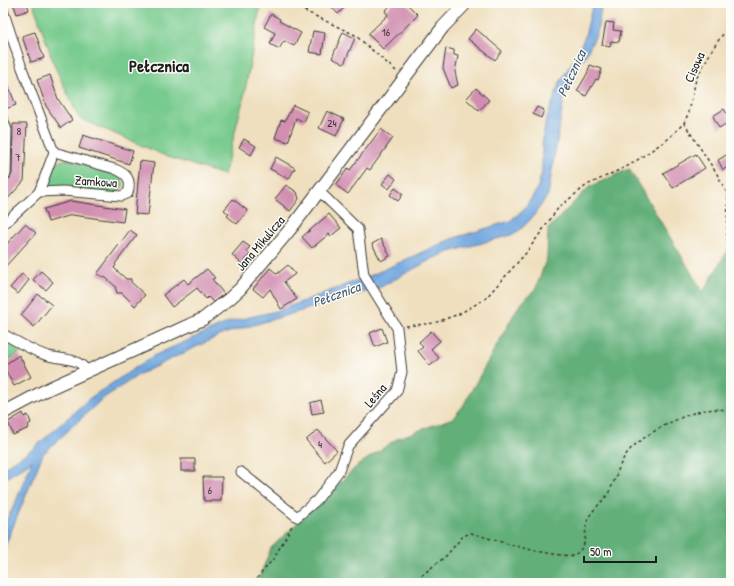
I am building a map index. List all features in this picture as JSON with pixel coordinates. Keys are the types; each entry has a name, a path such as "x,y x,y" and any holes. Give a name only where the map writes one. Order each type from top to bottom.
{"street":[{"name":"Jana Mikulicza","path":"3,413 50,388 203,319 240,289 320,192 443,27 466,3"},
{"path":"3,10 24,75 54,152 38,192 3,225"},
{"path":"3,119 7,130 6,174 3,176"},
{"name":"Zamkowa","path":"38,192 63,191 113,196 121,196 128,192 130,185 129,177 124,173 54,152"},
{"name":"Leśna","path":"297,517 317,500 339,470 348,446 397,391 402,372 396,328 372,291 364,275 358,229 320,192"},
{"path":"3,334 46,355 74,360 82,364 87,371"},
{"path":"241,472 297,517"}],"path":[{"path":"288,3 355,35 404,78"},
{"name":"Cisowa","path":"684,123 696,79 713,48 731,23"},
{"path":"396,328 440,321 459,314 484,299 526,253 559,207 587,185 630,165 668,139 684,123 717,174 731,201"},
{"path":"728,195 727,237 731,277"},
{"path":"412,583 446,556 463,536 471,533 525,550 555,555 573,556 582,549 586,539 587,521 594,508 608,493 625,455 648,435 682,417 706,410 731,410"},
{"path":"253,583 274,558 297,517"}],"green space":[{"path":"33,3 261,3 244,96 224,175 168,157 79,118 55,67"},
{"path":"66,159 119,175 123,181 123,186 114,194 49,187 46,185 54,164"},
{"path":"629,169 703,292 731,245 731,583 257,583 271,548 357,466 398,438 453,418 463,406 518,307 536,288 547,257 548,229 589,187"},
{"path":"3,338 24,350 3,364"}],"water":[{"path":"593,3 602,3 597,33 564,98 548,195 532,218 520,230 511,235 449,252 430,260 379,288 223,334 140,374 102,399 43,454 3,551 3,526 14,506 32,461 3,480 3,468 33,449 90,398 153,356 229,322 280,310 372,275 451,239 510,221 524,209 537,190 542,172 542,144 546,120 560,82 578,52 585,36"}],"building":[{"path":"13,3 27,3 29,10 17,14"},
{"path":"328,3 349,3 338,14"},
{"path":"393,3 406,3 418,15 383,49 368,34 388,15 385,11"},
{"path":"271,14 280,19 279,21 301,33 294,46 284,41 279,49 270,44 275,33 264,27"},
{"path":"606,22 614,23 613,30 621,31 619,42 611,41 610,47 602,45"},
{"path":"476,29 502,51 495,60 468,39"},
{"path":"313,31 325,33 322,54 309,52"},
{"path":"35,32 44,58 31,62 22,36"},
{"path":"343,32 355,38 344,64 332,58"},
{"path":"446,48 454,50 454,55 458,56 455,72 458,85 451,88 443,68"},
{"path":"590,65 602,69 598,80 596,79 586,96 577,91 587,74"},
{"path":"3,72 16,105 3,110"},
{"path":"50,75 58,99 72,120 61,128 46,106 37,80"},
{"path":"476,88 489,100 479,111 466,99"},
{"path":"293,105 308,112 304,122 296,118 288,142 275,138 281,120 285,121"},
{"path":"537,107 544,110 541,118 533,114"},
{"path":"724,109 731,121 719,128 713,116"},
{"path":"327,111 344,119 336,136 319,128"},
{"path":"13,124 27,124 24,181 3,204 3,183 10,178 12,174"},
{"path":"381,129 393,138 370,170 367,168 348,194 336,185 348,168 350,170"},
{"path":"83,135 133,151 129,164 79,148"},
{"path":"244,139 256,146 251,155 239,147"},
{"path":"696,154 705,168 673,188 663,173"},
{"path":"728,154 731,160 731,165 723,170 718,160"},
{"path":"276,157 295,168 289,179 270,169"},
{"path":"140,161 154,163 148,215 135,214"},
{"path":"390,174 396,179 389,189 382,184"},
{"path":"286,185 297,192 299,199 290,211 275,199"},
{"path":"395,188 403,194 398,201 390,195"},
{"path":"233,199 248,211 237,224 227,216 229,214 224,210"},
{"path":"71,201 125,209 123,222 72,215 48,222 44,209"},
{"path":"329,214 341,228 331,236 329,234 312,248 302,237"},
{"path":"25,224 36,233 3,269 3,248"},
{"path":"130,230 137,235 115,264 116,265 114,268 126,279 131,279 131,282 145,295 135,306 122,293 117,293 115,286 106,278 97,274"},
{"path":"381,239 390,256 381,261 372,244"},
{"path":"243,242 250,247 246,251 250,254 242,264 232,255"},
{"path":"288,265 295,274 284,282 297,299 281,309 270,289 263,297 253,289 270,268 277,274"},
{"path":"207,269 215,278 212,279 224,294 213,302 208,297 206,299 197,288 172,307 163,295 184,279 188,284"},
{"path":"41,271 53,282 46,290 33,280"},
{"path":"22,274 29,280 18,294 10,288"},
{"path":"38,294 52,305 34,327 21,315"},
{"path":"382,328 387,342 375,347 370,333"},
{"path":"431,331 440,341 431,349 439,358 430,366 418,351 423,347 419,342"},
{"path":"19,355 31,377 14,386 3,366"},
{"path":"321,400 324,412 312,414 310,403"},
{"path":"23,413 24,417 28,415 31,423 28,425 29,428 13,435 8,422"},
{"path":"318,430 337,451 325,462 306,440"},
{"path":"181,459 195,459 195,471 181,471"},
{"path":"203,477 222,477 221,501 204,501"}],"district":[{"name":"Pełcznica","path":"159,65"}]}
